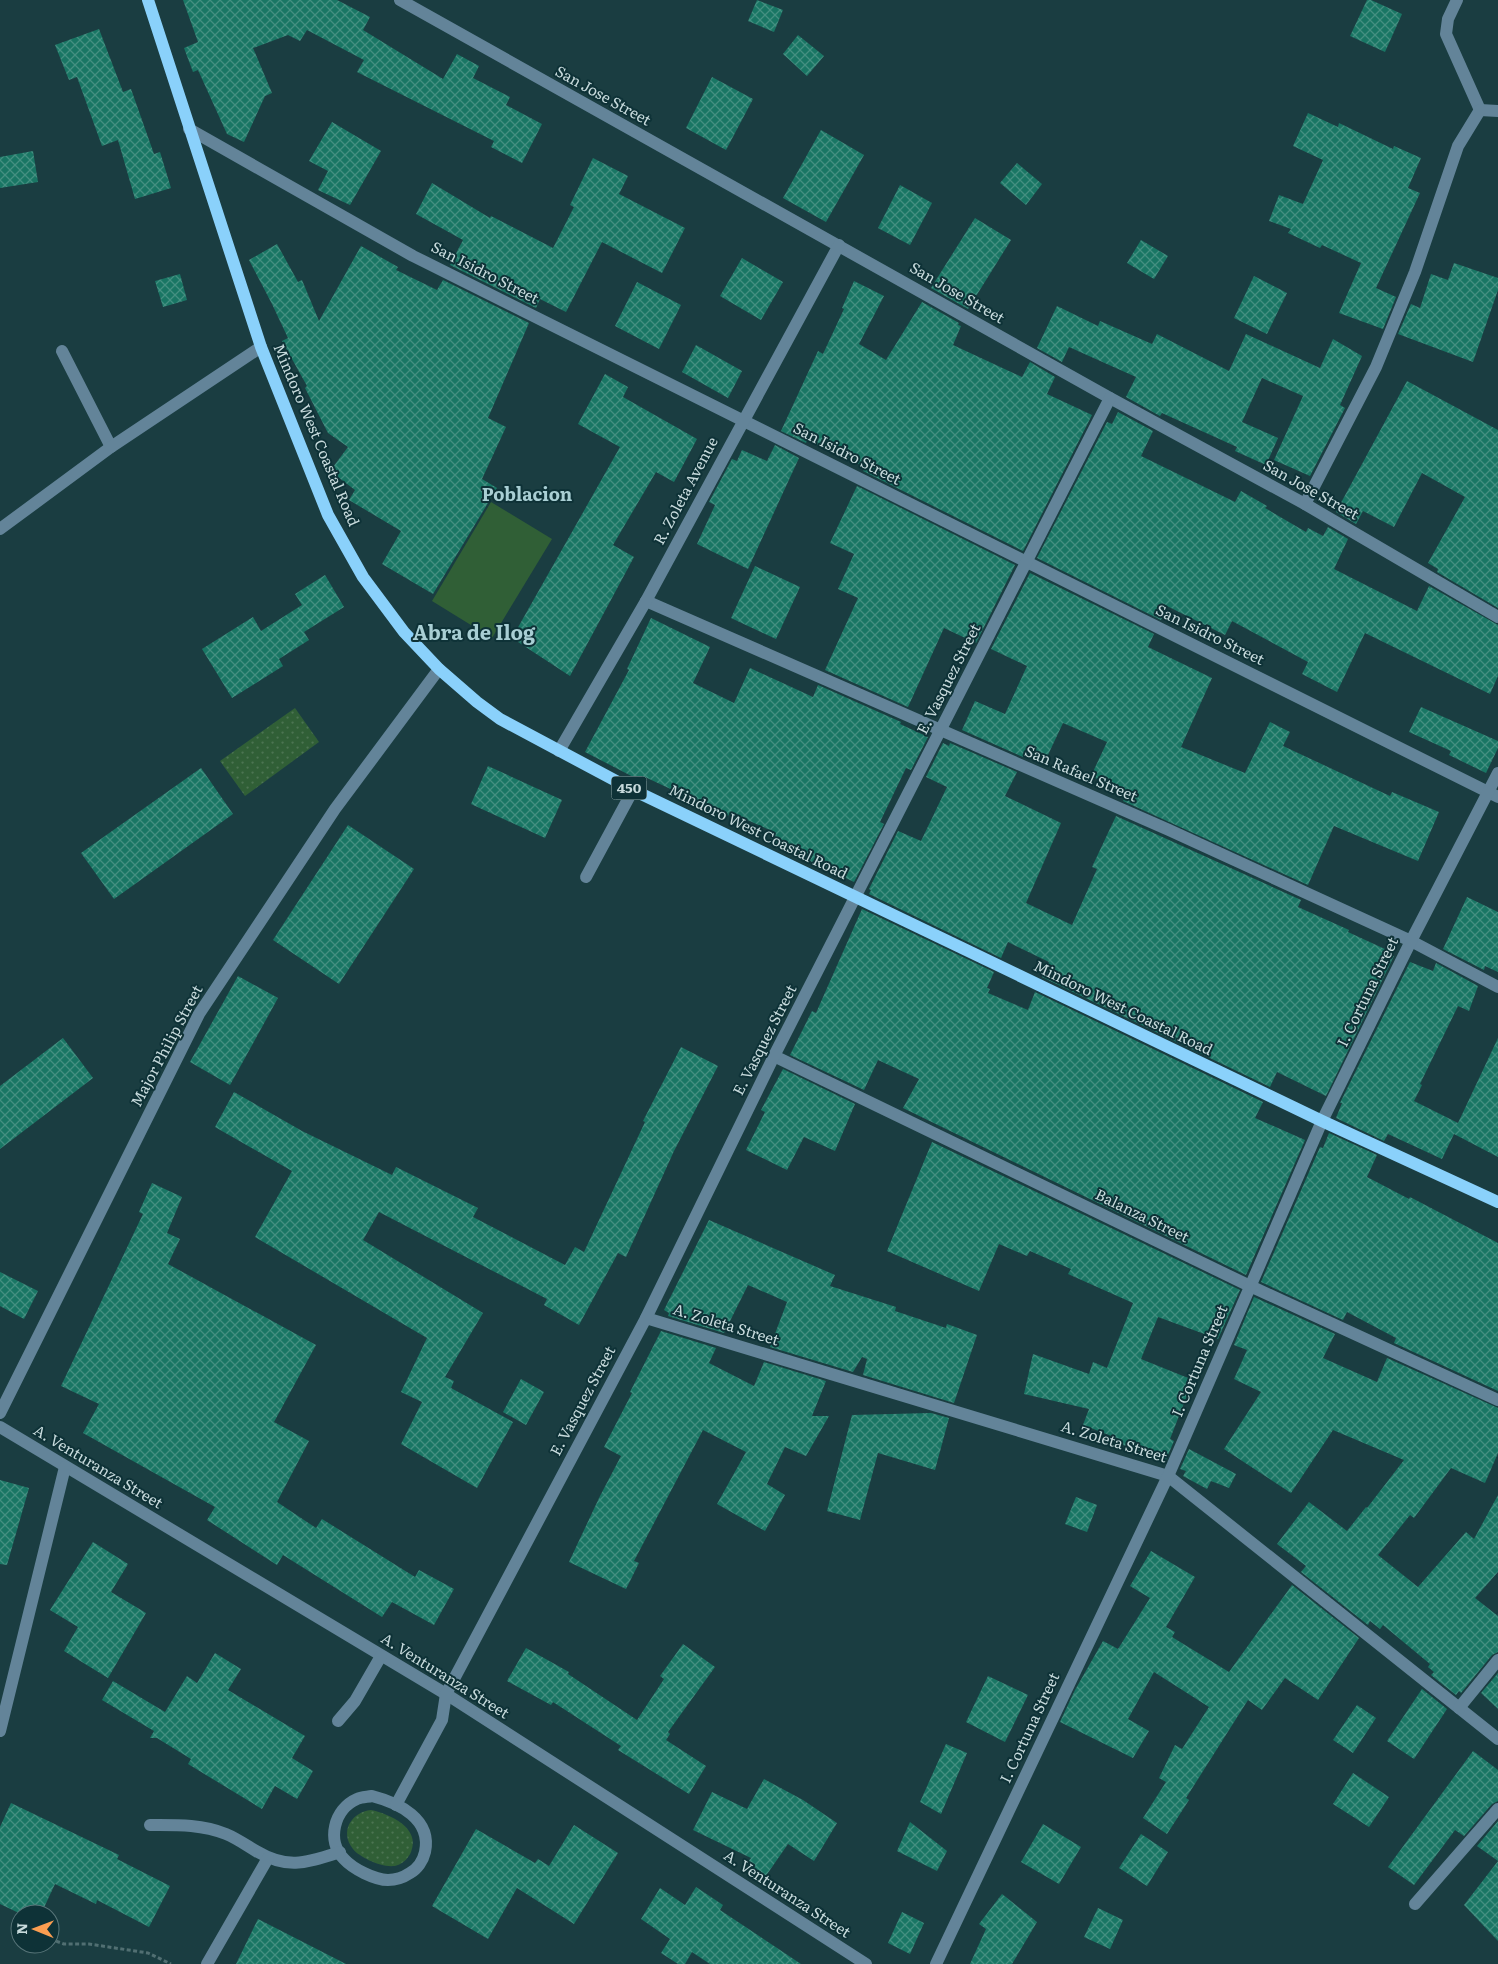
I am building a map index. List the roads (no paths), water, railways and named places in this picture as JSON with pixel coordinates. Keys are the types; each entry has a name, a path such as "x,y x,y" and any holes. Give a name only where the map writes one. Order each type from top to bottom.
{"main road":[{"name":"Mindoro West Coastal Road","path":"148,0 261,347 328,515 363,577 404,632 439,669 500,719 633,790 1322,1121 1498,1202"}],"street":[{"name":"San Jose Street","path":"400,0 839,244 1110,398 1305,504 1498,617"},
{"path":"1457,0 1448,19 1446,34 1480,110"},
{"path":"1480,110 1498,111"},
{"path":"1305,504 1376,367 1415,272 1458,146 1480,110"},
{"name":"San Isidro Street","path":"189,129 413,256 1493,794"},
{"name":"R. Zoleta Avenue","path":"559,751 646,601 839,244"},
{"path":"0,529 111,446 261,347"},
{"path":"62,351 111,446"},
{"name":"E. Vasquez Street","path":"396,1805 442,1720 446,1694 646,1318 774,1056 1110,398"},
{"name":"San Rafael Street","path":"646,601 1169,830 1411,941 1498,988"},
{"name":"Major Philip Street","path":"0,1413 199,1014 334,809 439,669"},
{"name":"I. Cortuna Street","path":"936,1964 1168,1476 1322,1121 1411,941 1493,794 1498,773"},
{"path":"586,877 633,790"},
{"name":"Balanza Street","path":"774,1056 1250,1286 1498,1400"},
{"name":"A. Zoleta Street","path":"646,1318 1168,1476 1498,1739"},
{"name":"A. Venturanza Street","path":"0,1427 446,1694 866,1964"},
{"path":"0,1731 65,1467"},
{"path":"338,1721 355,1701 381,1656"},
{"path":"1459,1708 1498,1660"},
{"path":"372,1796 396,1805 417,1818 424,1830 426,1844 423,1858 415,1870 402,1878 382,1879 343,1859 340,1852 336,1846 334,1832 337,1818 345,1806 358,1798 372,1796"},
{"path":"1415,1904 1498,1809"},
{"path":"150,1825 192,1826 226,1834 268,1858 284,1863 298,1864 340,1852"},
{"path":"207,1964 268,1858"}],"district":[{"name":"Poblacion","path":"527,495"},
{"name":"Abra de Ilog","path":"474,633"}]}
